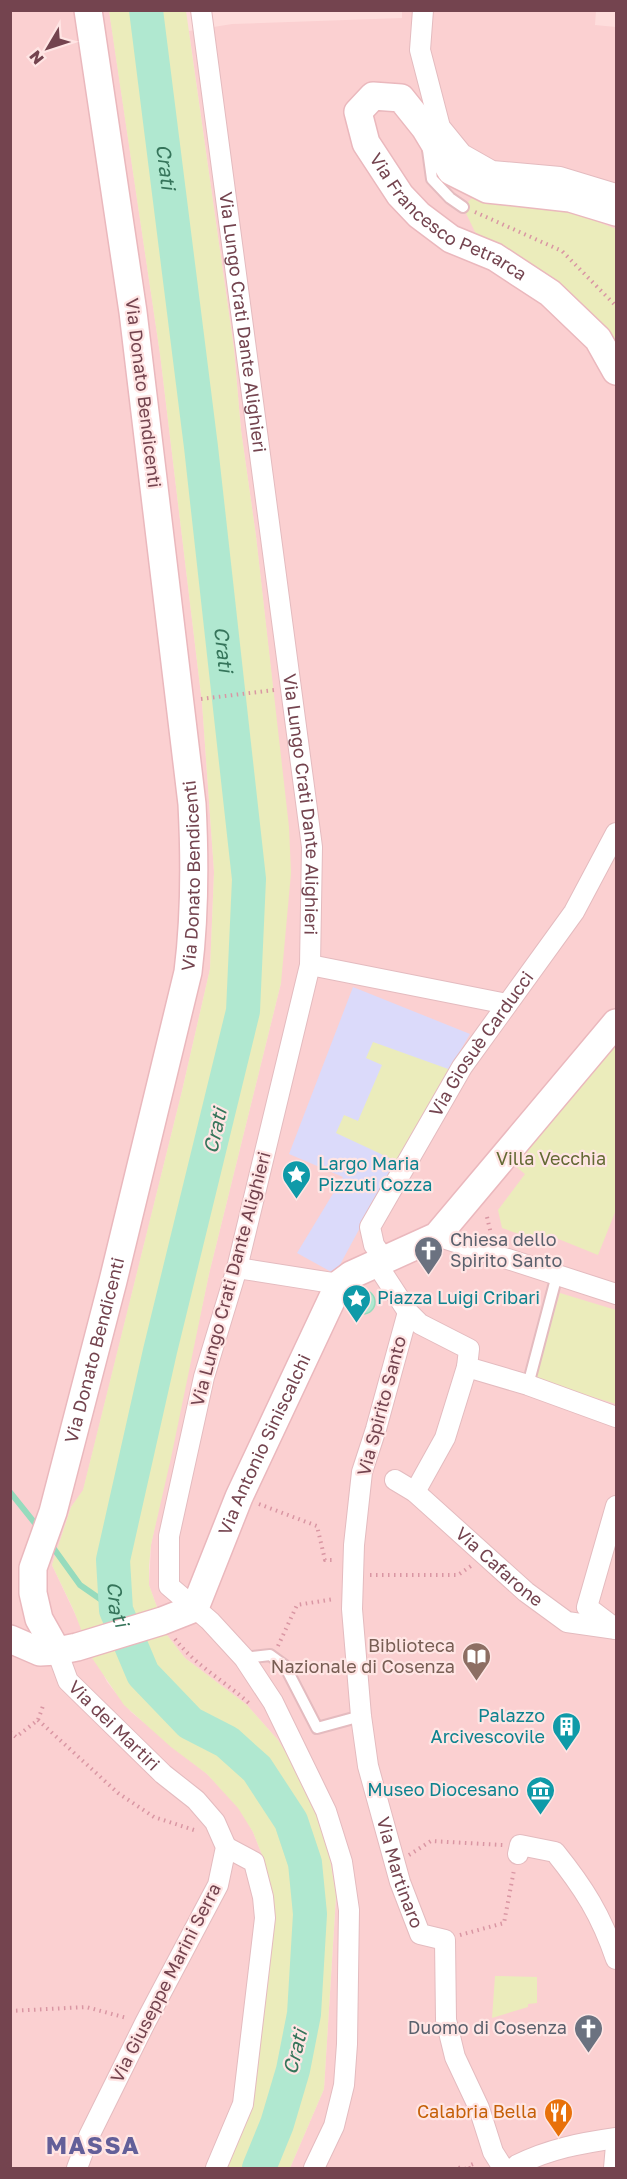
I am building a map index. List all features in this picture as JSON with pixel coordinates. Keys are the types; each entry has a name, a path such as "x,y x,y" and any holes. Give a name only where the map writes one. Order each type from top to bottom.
{"street":[{"name":"Via Donato Bendicenti","path":"67,1649 39,1619 33,1593 33,1568 53,1512 116,1270 188,972 195,885 192,804 133,312 88,10"},
{"name":"Via Lungo Crati Dante Alighieri","path":"195,1608 169,1586 169,1536 204,1377 237,1268 310,965 312,847 201,10"},
{"path":"423,10 420,50 440,127 462,154 492,171 561,177 616,194"},
{"name":"Via Francesco Petrarca","path":"425,128 401,98 373,96 358,112 366,143 400,195 419,214 451,239 495,257 550,293 598,339 616,371"},
{"path":"425,128 451,171 487,189 570,198 616,212"},
{"name":"Via Giosuè Carducci","path":"380,1261 370,1227 462,1066 574,912 616,833"},
{"path":"310,965 507,1005"},
{"path":"237,1268 339,1284 351,1275 437,1236 616,1023"},
{"path":"437,1236 616,1294"},
{"path":"380,1261 408,1312 420,1324 469,1349 467,1367 445,1438 415,1492"},
{"name":"Via Antonio Siniscalchi","path":"195,1608 239,1497 339,1284"},
{"name":"Via Spirito Santo","path":"361,1716 352,1599 362,1472 376,1430 408,1312"},
{"path":"467,1367 528,1385 616,1417"},
{"name":"Via Cafarone","path":"395,1480 415,1492 526,1592 567,1622 616,1629"},
{"path":"616,1506 612,1538 587,1607 616,1629"},
{"path":"10,1639 40,1652 67,1649 162,1622 195,1608 244,1658 273,1702 326,1811 335,1835 344,1871 349,1910 347,2044 344,2085 334,2126 314,2169"},
{"name":"Via dei Martiri","path":"67,1649 68,1681 155,1766 196,1800 215,1822 226,1847"},
{"name":"Via Martinaro","path":"361,1716 368,1766 400,1882 420,1934 445,1940"},
{"path":"514,1850 520,1845 555,1852 591,1900 607,1932 616,1959"},
{"path":"216,2169 243,2104 265,1918 261,1888 254,1862 226,1847"},
{"name":"Via Giuseppe Marini Serra","path":"77,2169 89,2136 145,2023 218,1885 226,1847"},
{"path":"445,1940 446,2020 455,2057 479,2108 493,2152 502,2169"},
{"path":"519,2169 517,2165 533,2157 566,2146 616,2138"},
{"path":"614,2169 616,2145"}],"lane":[{"path":"425,128 432,179 450,198 463,207"},
{"path":"528,1385 557,1275"},
{"path":"244,1658 270,1655 285,1666 317,1728 361,1716"}],"path":[{"path":"463,207 562,251 616,306"},
{"path":"195,699 278,689"},
{"path":"488,1217 493,1240"},
{"path":"239,1497 317,1526 325,1560 353,1567 458,1575 471,1566 480,1570"},
{"path":"273,1658 297,1605 352,1599"},
{"path":"162,1622 186,1652 255,1709"},
{"path":"10,1732 16,1737 38,1720 44,1703"},
{"path":"38,1720 118,1793 154,1817 194,1829 226,1847"},
{"path":"395,1864 431,1841 514,1850 504,1923 445,1940"},
{"path":"10,2011 86,2007 145,2023"},
{"path":"469,2169 468,2166 473,2164 474,2169"},
{"path":"459,2169 463,2166 464,2169"}],"shaded area":[{"path":"109,10 160,354 202,703 214,872 210,969 182,1091 83,1491 71,1507 52,1565 107,1682 131,1712 207,1774 239,1808 253,1832 264,1860 273,1903 225,2168 11,2168 10,11"},
{"path":"402,11 596,11 595,25 616,27 616,2168 290,2168 324,2089 336,1898 329,1853 278,1740 247,1705 185,1658 167,1635 149,1585 151,1545 209,1274 281,983 274,698 256,536 241,430 234,349 189,31 232,24 402,18"},
{"path":"353,987 470,1034 396,1161 335,1274 297,1253 343,1177 289,1154"},
{"path":"363,1290 371,1294 375,1302 371,1310 363,1314 355,1310 351,1302 355,1294"}],"green space":[{"path":"109,11 186,11 234,349 241,430 256,536 289,827 291,873 281,983 209,1274 151,1545 149,1585 167,1635 185,1658 247,1705 278,1740 318,1813 329,1853 336,1896 324,2089 290,2168 225,2168 273,1903 264,1860 253,1832 238,1808 207,1774 171,1747 124,1705 92,1658 74,1611 52,1565 71,1507 83,1490 182,1091 210,969 214,872 202,703 160,354"},
{"path":"479,191 566,209 616,229 616,351 547,277 475,232 463,207"},
{"name":"Villa Vecchia","path":"616,1034 616,1210 598,1255 551,1236 547,1244 502,1228 498,1210 525,1174 510,1162"},
{"path":"373,1042 451,1070 396,1161 336,1133 344,1115 358,1121 382,1065 366,1058"},
{"path":"560,1293 616,1310 616,1404 534,1379"},
{"path":"495,1976 537,1977 537,2003 528,2004 528,2007 492,2018"}],"waterway":[{"name":"Crati","path":"146,10 201,447 249,879 243,1011 160,1351 113,1560 116,1610 143,1674 190,1723 227,1742 257,1769 291,1821 305,1863 310,1914 304,2014 293,2070 277,2124 259,2168"},
{"path":"10,1492 38,1527"},
{"path":"49,1542 80,1585 116,1610"}],"place":[{"name":"Largo Maria Pizzuti Cozza","path":"297,1200"},
{"name":"Chiesa dello Spirito Santo","path":"429,1276"},
{"name":"Piazza Luigi Cribari","path":"356,1324"},
{"name":"Biblioteca Nazionale di Cosenza","path":"476,1682"},
{"name":"Palazzo Arcivescovile","path":"566,1752"},
{"name":"Museo Diocesano","path":"540,1816"},
{"name":"Duomo di Cosenza","path":"588,2054"},
{"name":"Calabria Bella","path":"558,2138"}],"district":[{"name":"MASSA","path":"93,2146"}]}
